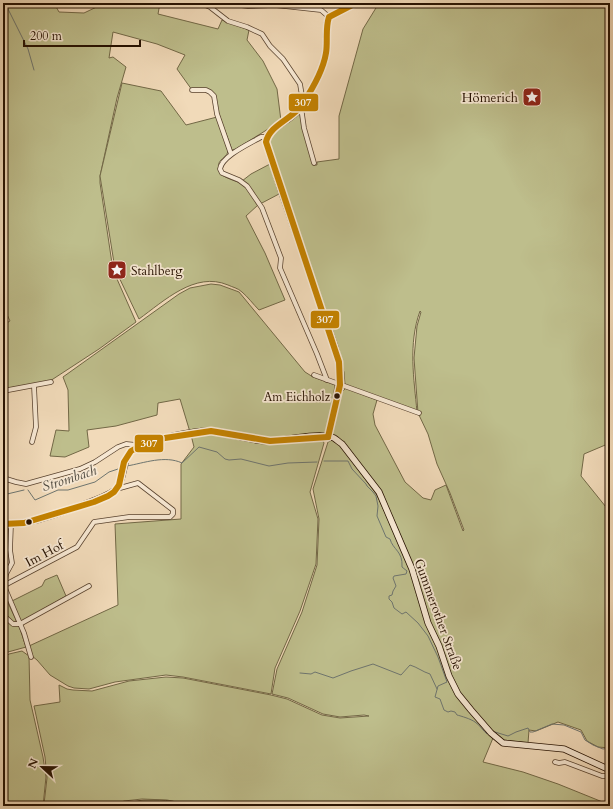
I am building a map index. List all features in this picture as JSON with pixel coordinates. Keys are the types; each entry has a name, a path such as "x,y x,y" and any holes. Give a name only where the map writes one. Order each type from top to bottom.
{"street":[{"path":"200,3 210,7 228,21 262,34 270,46 283,59 300,84 304,128 314,163"},
{"path":"224,3 248,6 275,4 321,10 329,17"},
{"path":"3,524 28,522 98,499 114,492 118,487 127,457 131,451 153,441 174,436 212,431 270,441 328,437 340,386 339,362 266,146 266,138 273,129 292,117 301,107 314,85 326,56 327,23 329,17 356,3"},
{"path":"192,90 206,90 214,96 217,114 231,154"},
{"path":"266,138 261,137 231,154 223,163 220,170 222,174 239,180 247,186 262,208 281,258 280,268 327,380"},
{"path":"314,375 340,386 419,413"},
{"path":"3,391 51,382"},
{"path":"32,442 36,427 34,386"},
{"name":"Gummerother Straße","path":"328,437 334,438 342,444 379,492 412,569 428,623 439,646 449,676 458,694 471,710 502,743 564,749 609,774"},
{"path":"3,478 26,484 80,469 126,444 136,444 138,447"},
{"name":"Im Hof","path":"3,586 77,547 94,522 129,517 170,517 173,514 173,510 138,483 120,488 118,487"},
{"path":"11,524 10,550 12,563 6,574 3,586 20,624 31,657"},
{"path":"3,615 13,624 20,624 89,586"},
{"name":"Gummerother Straße","path":"555,762 559,764 565,762 602,776 609,774"}],"green space":[{"path":"3,3 54,3 59,12 84,13 105,3 160,3 158,14 218,29 222,20 249,30 247,40 263,61 277,89 281,121 232,150 210,91 192,90 177,69 185,55 157,44 113,32 109,58 113,57 126,67 117,98 100,176 100,183 113,270 136,322 99,349 50,381 3,389 3,325 10,321 3,306"},
{"path":"379,3 610,3 610,443 584,454 581,476 610,512 610,748 598,747 587,741 581,730 558,722 536,731 529,730 528,743 503,740 497,736 493,738 483,762 523,772 558,784 610,806 188,806 182,803 167,800 142,799 124,801 113,806 55,806 44,804 47,778 45,757 34,706 60,702 59,685 67,689 92,691 129,681 166,677 183,678 287,699 322,715 340,718 369,716 340,717 323,714 288,698 272,694 277,669 302,612 317,565 319,519 313,489 328,442 332,440 340,445 377,495 407,561 380,491 331,431 341,393 346,388 377,400 373,414 375,425 405,482 423,498 431,500 435,490 446,485 463,531 464,530 450,493 437,464 428,434 418,413 414,358 417,326 421,312 420,311 416,323 413,349 413,374 417,412 345,385 344,372 267,145 270,135 297,114 300,114 313,165 317,165 317,162 339,159 339,116 363,29"},
{"path":"122,83 161,91 186,125 217,117 228,151 219,163 218,168 227,178 245,186 258,205 246,216 265,253 285,300 259,310 244,294 237,289 216,282 204,282 180,290 139,319 115,269 100,176"},
{"path":"270,164 279,194 260,204 242,181 251,174"},
{"path":"211,284 220,285 239,292 305,372 313,377 335,385 333,398 334,403 327,431 323,434 269,440 245,436 190,432 180,399 158,403 157,415 116,426 87,430 89,447 65,457 50,456 56,430 69,431 68,390 63,377 179,294 190,288"},
{"path":"209,433 242,440 269,443 322,439 324,443 310,492 318,519 316,564 300,611 275,668 271,694 166,675 115,682 89,689 68,686 50,675 32,656 29,646 118,605 115,524 181,519 181,464 194,447 191,435"},
{"path":"57,575 66,596 21,622 12,601 42,586 45,580"},
{"path":"3,592 16,620 16,622 3,613"},
{"path":"3,617 19,626 26,647 8,652 3,656"},
{"path":"22,651 29,656 30,700 46,777 43,806 3,806 3,658 9,654"},
{"path":"143,800 171,801 186,806 117,806"}],"waterway":[{"path":"5,3 28,49 34,70"},
{"name":"Strombach","path":"127,466 162,460 182,463 199,447 217,452 225,459 241,459 269,466 288,463 317,462"},
{"name":"Strombach","path":"324,461 348,461 352,469 376,496 378,506 377,516 386,537 390,539 391,543 401,557 402,567 407,571 406,574 394,576 393,578 396,586 392,595 389,596 389,599 394,608 402,614 406,612 418,623 428,636 438,657 447,682 438,686 435,697 440,699 444,710 448,712 455,712 457,715 473,721 487,734"},
{"name":"Strombach","path":"28,490 35,500 58,490 68,490 95,482 109,472 121,468"},
{"name":"Strombach","path":"3,495 24,490"},
{"path":"300,673 311,674 315,672 333,678 373,664 401,675 410,665 430,674 437,689"},
{"name":"Strombach","path":"495,732 508,736 528,728 530,732 533,732 552,724 564,725 581,732 585,740 593,745 603,749 610,748"}],"transit line":[{"name":"307","path":"328,437 340,385 339,362 266,142 272,131 299,109 317,79 323,66 326,53 327,26 329,17 356,3"},
{"name":"307","path":"3,524 24,523 94,502 108,496 114,492 119,485 124,462 131,451 140,446 165,438 211,431 270,441 328,437"}],"place":[{"name":"Hömerich","path":"532,97"},
{"name":"Stahlberg","path":"117,270"},
{"name":"Am Eichholz","path":"337,396"}]}
